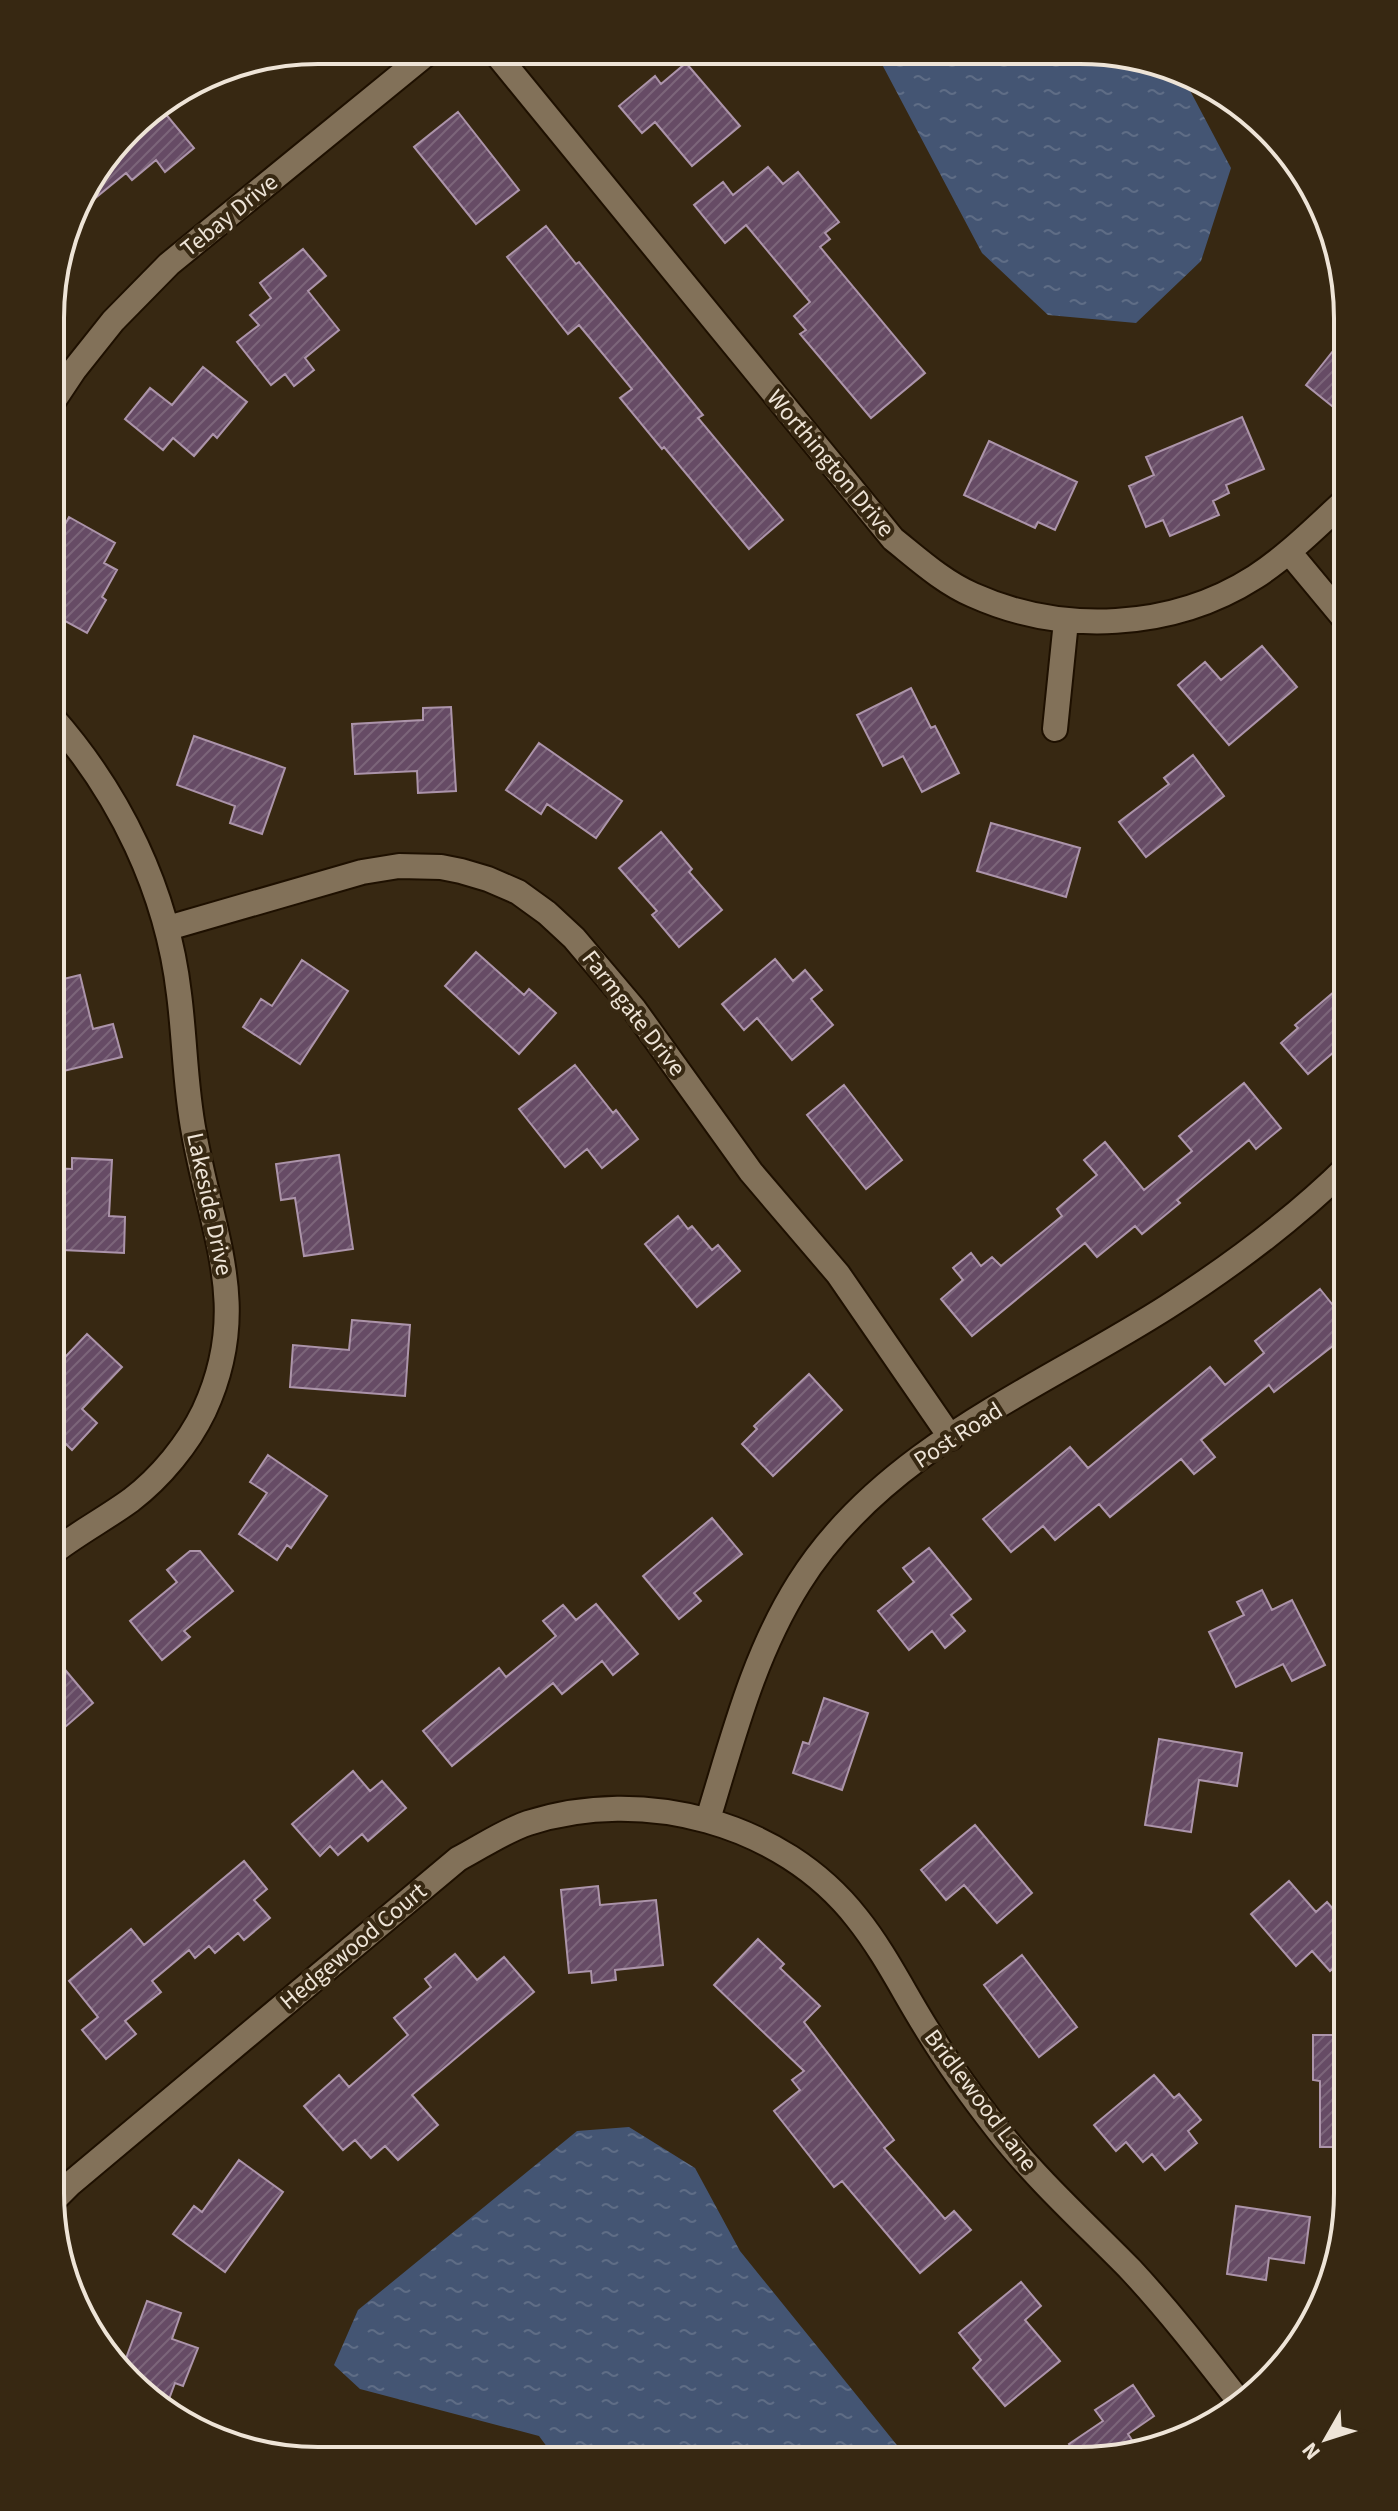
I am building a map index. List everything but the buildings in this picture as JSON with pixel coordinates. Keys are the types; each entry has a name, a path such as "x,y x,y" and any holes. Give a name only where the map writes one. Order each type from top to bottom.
{"street":[{"name":"Tebay Drive","path":"64,387 113,321 169,264 414,64"},
{"name":"Worthington Drive","path":"505,64 893,539 930,569 971,595 1016,611 1066,621 1113,621 1177,612 1242,584 1289,552 1334,511"},
{"path":"1289,552 1334,606"},
{"path":"1055,729 1066,621"},
{"name":"Lakeside Drive","path":"64,733 106,788 140,852 168,928 179,993 193,1131 227,1279 228,1320 223,1355 203,1411 173,1458 132,1499 64,1545"},
{"name":"Farmgate Drive","path":"168,928 362,872 399,866 461,871 518,892 574,938 634,1009 751,1172 838,1274 951,1438"},
{"name":"Post Road","path":"708,1819 752,1676 769,1635 799,1583 829,1542 871,1498 951,1438 1180,1298 1277,1228 1334,1179"},
{"name":"Hedgewood Court","path":"64,2191 423,1886 468,1854 526,1824 564,1814 605,1809 658,1811 708,1819"},
{"name":"Bridlewood Lane","path":"708,1819 749,1834 802,1866 855,1915 880,1949 927,2031 999,2131 1046,2186 1133,2272 1234,2395"}],"water":[{"path":"882,64 1097,65 1162,77 1189,89 1231,168 1201,261 1136,323 1048,315 982,253"},
{"path":"629,2127 695,2168 740,2251 898,2447 547,2447 539,2436 360,2389 334,2365 358,2310 577,2131"}]}
